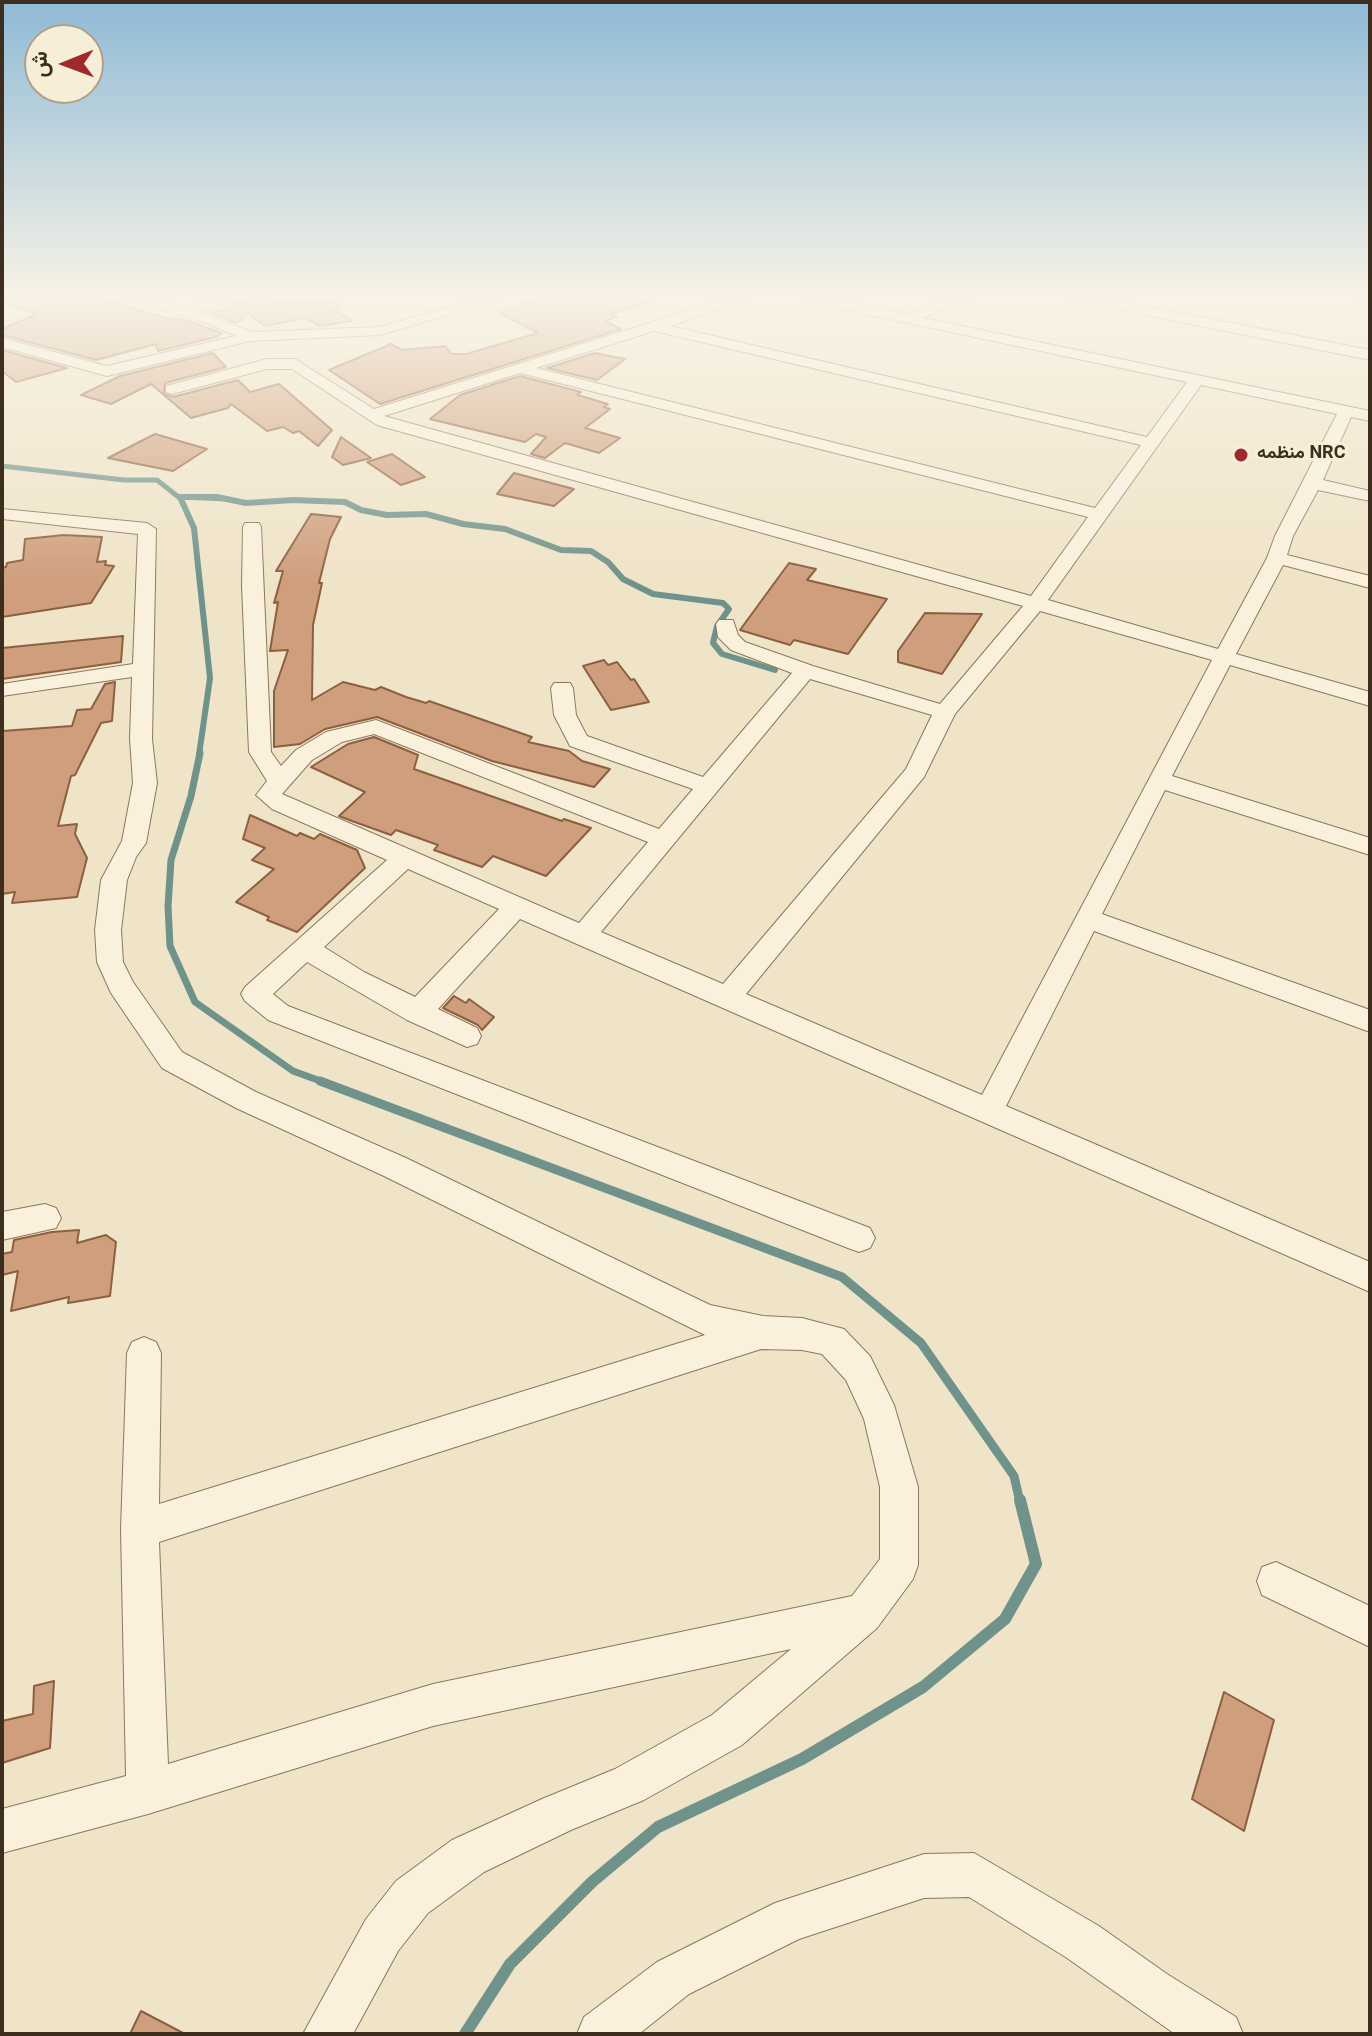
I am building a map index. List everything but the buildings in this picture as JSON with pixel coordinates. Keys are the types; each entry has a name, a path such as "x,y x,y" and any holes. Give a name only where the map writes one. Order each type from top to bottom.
{"street":[{"path":"339,392 383,422 1370,699"},
{"path":"373,414 445,392"},
{"path":"613,392 1098,514"},
{"path":"934,392 1152,443"},
{"path":"727,998 916,772 945,712 1036,603 1188,392"},
{"path":"1258,392 1370,416"},
{"path":"988,1112 1086,918 1277,558 1284,536 1313,483 1346,411"},
{"path":"1313,483 1370,496"},
{"path":"2,514 147,529 141,739 145,783 134,843 125,854 114,880 108,930 110,962 121,986 172,1060 246,1100 395,1167 705,1319 763,1332 802,1334 832,1340 858,1368 881,1417 899,1487 899,1565 863,1614 727,1730 629,1785 557,1814 468,1856 412,1897 382,1935 327,2034"},
{"path":"252,527 260,752 278,780"},
{"path":"1277,558 1370,582"},
{"path":"726,624 728,637 738,646 805,671 945,712"},
{"path":"2,690 143,669"},
{"path":"583,936 805,671"},
{"path":"562,688 565,715 578,741 709,787"},
{"path":"662,839 376,727 334,737 304,755 278,780 268,795 280,804 1370,1277"},
{"path":"1158,780 1370,847"},
{"path":"405,858 255,994 278,1013 859,1238"},
{"path":"417,1013 516,907"},
{"path":"1086,918 1370,1021"},
{"path":"306,948 354,979 467,1036"},
{"path":"2,1226 45,1218"},
{"path":"140,1529 763,1332"},
{"path":"144,1353 140,1529 148,1792"},
{"path":"1276,1581 1370,1627"},
{"path":"2,1831 148,1792 433,1705 863,1614"},
{"path":"601,2034 673,1978 791,1919 924,1876 974,1875 1083,1942 1150,1991 1219,2034"}],"waterway":[{"path":"2,466 124,480 157,480 181,499"},
{"path":"180,497 227,499"},
{"path":"180,497 227,499"},
{"path":"181,499 194,528 210,678 199,755"},
{"path":"227,499 246,503 293,500 345,502 361,510 387,515 426,514 463,524 505,529 561,550 591,551 608,562 623,579 653,594 723,603 729,609 717,626 713,643 722,654 775,670"},
{"path":"200,753 191,796 171,860 168,906 170,946 195,1002 293,1071 326,1083"},
{"path":"320,1081 842,1277 921,1343 1014,1476 1020,1502"},
{"path":"465,2034 510,1964 592,1882 658,1827 802,1759 923,1687 1005,1619 1036,1564 1020,1500"}],"place":[{"name":"منظمه NRC","path":"1241,455"}]}
